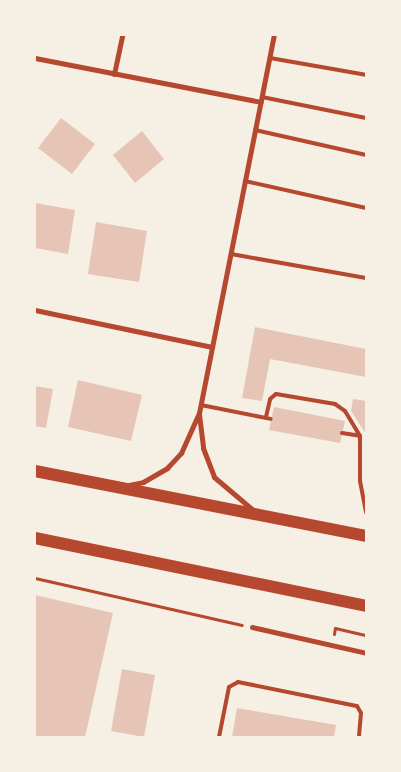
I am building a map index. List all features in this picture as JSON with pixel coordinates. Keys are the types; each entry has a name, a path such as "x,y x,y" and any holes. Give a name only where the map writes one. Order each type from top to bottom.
{"main road":[{"path":"35,471 366,536"},
{"path":"35,538 366,606"}],"street":[{"path":"114,74 122,35"},
{"path":"119,488 143,482 167,468 181,453 199,413 274,35"},
{"path":"35,58 114,74 261,99"},
{"path":"35,310 212,347"},
{"path":"199,413 203,448 214,477 261,516"},
{"path":"252,627 366,654"}],"lane":[{"path":"270,58 366,75"},
{"path":"261,99 366,118"},
{"path":"255,130 366,155"},
{"path":"245,181 366,208"},
{"path":"231,254 366,278"},
{"path":"266,418 270,399 276,394 335,404 350,418 360,436 360,481 366,512"},
{"path":"201,405 272,419"},
{"path":"342,433 360,436"},
{"path":"219,737 229,687 238,682 357,706 362,722 359,737"}],"path":[{"path":"35,578 252,627"},
{"path":"336,628 366,635"}],"building":[{"path":"61,118 95,144 72,174 38,148"},
{"path":"142,131 164,159 135,183 113,155"},
{"path":"35,203 75,210 68,254 35,248"},
{"path":"96,222 147,231 139,282 88,274"},
{"path":"255,327 366,349 366,377 270,359 262,401 242,398"},
{"path":"78,380 142,395 131,441 68,427"},
{"path":"35,386 53,389 46,428 35,426"},
{"path":"353,399 366,401 366,434 351,411"},
{"path":"274,407 345,421 340,443 269,430"},
{"path":"35,595 113,613 85,737 35,737"},
{"path":"122,669 155,675 144,737 111,731"},
{"path":"237,708 336,725 334,737 232,737"}]}
